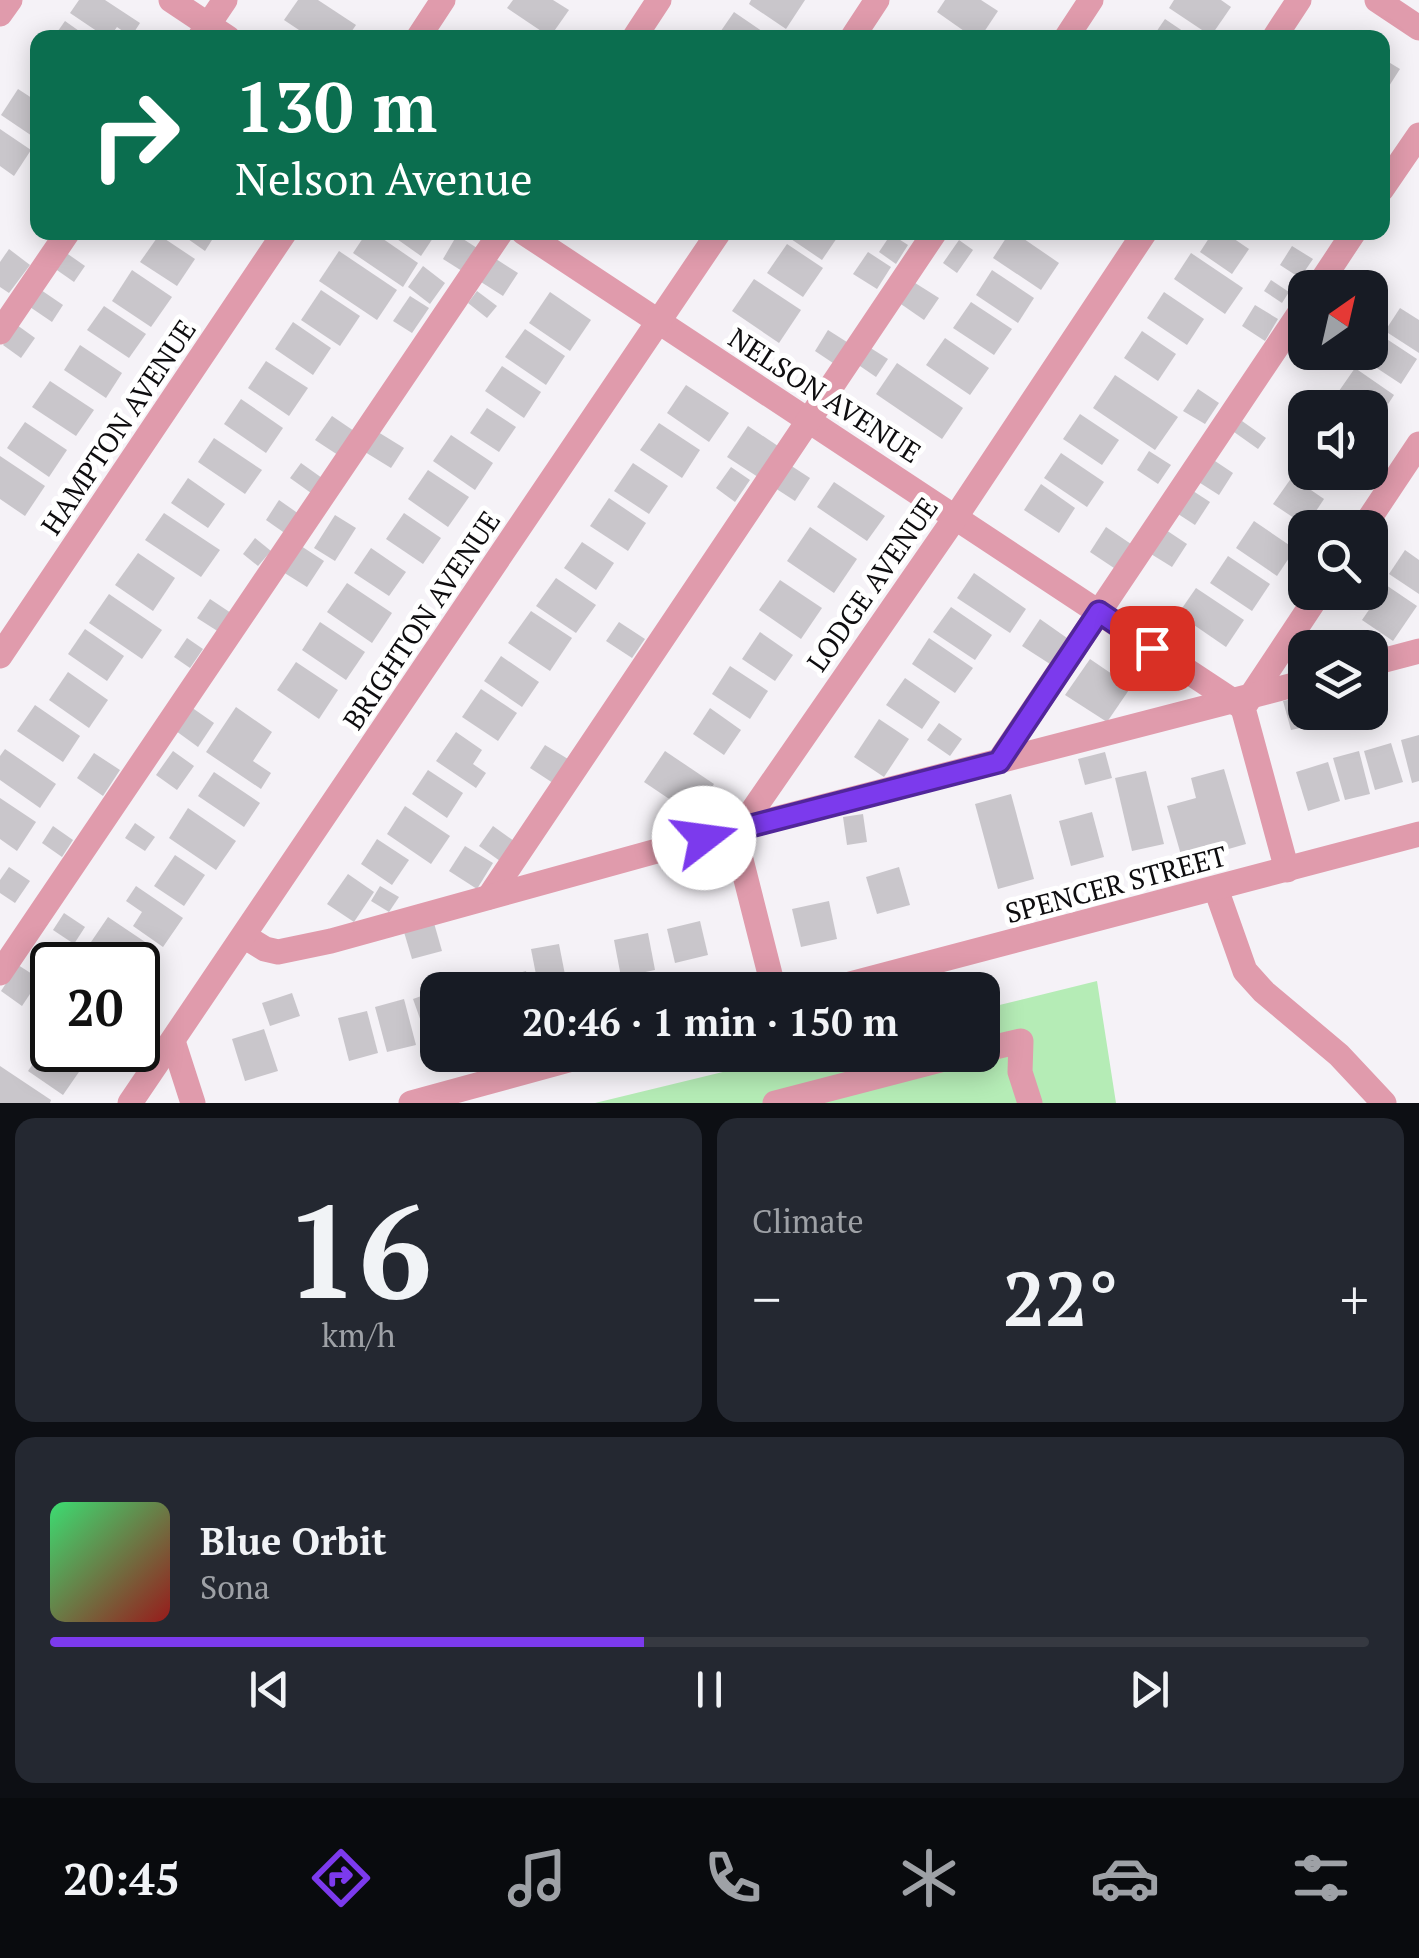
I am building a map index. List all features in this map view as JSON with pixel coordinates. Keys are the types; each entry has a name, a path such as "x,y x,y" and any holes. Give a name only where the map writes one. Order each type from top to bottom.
{"street":[{"path":"0,14 10,0"},
{"path":"172,0 208,30"},
{"path":"213,30 225,0"},
{"path":"423,30 444,0"},
{"path":"639,30 659,0"},
{"path":"857,30 877,0"},
{"path":"1071,30 1091,0"},
{"path":"1279,30 1299,0"},
{"path":"1376,0 1419,28"},
{"path":"1390,177 1419,135"},
{"path":"0,332 63,240"},
{"name":"HAMPTON AVENUE","path":"0,656 281,240"},
{"path":"0,973 497,240"},
{"name":"NELSON AVENUE","path":"535,240 1242,702"},
{"name":"BRIGHTON AVENUE","path":"130,1103 714,240"},
{"path":"490,897 930,240"},
{"name":"LODGE AVENUE","path":"740,828 955,518 1140,240"},
{"path":"1329,270 1349,240"},
{"path":"999,762 1288,330"},
{"path":"1375,510 1419,444"},
{"path":"1242,702 1307,610"},
{"path":"1388,659 1419,651"},
{"path":"244,936 278,952 330,941 740,828 1288,687"},
{"path":"1242,702 1287,870"},
{"path":"740,828 735,836 769,972"},
{"name":"SPENCER STREET","path":"896,972 1419,834"},
{"path":"1216,888 1245,970 1264,992 1339,1054 1384,1103"},
{"path":"173,1040 193,1103"},
{"path":"1000,1046 1021,1042 1020,1072 1030,1103"},
{"path":"411,1103 525,1072"},
{"path":"775,1103 894,1072"}],"green space":[{"path":"1097,981 1116,1103 595,1103 723,1072 1000,1072 1000,1005"}],"building":[{"path":"79,0 105,0 140,23 136,30 95,30 70,13"},
{"path":"298,0 318,0 356,25 353,30 299,30 284,20"},
{"path":"513,0 553,0 569,10 555,30 540,30 507,8"},
{"path":"751,0 805,0 786,29 749,4"},
{"path":"945,0 981,0 998,11 985,30 963,30 937,12"},
{"path":"1174,0 1221,0 1231,7 1215,30 1202,30 1169,8"},
{"path":"734,12 760,30 722,30"},
{"path":"1165,19 1181,30 1157,30"},
{"path":"65,21 78,30 59,30"},
{"path":"1390,63 1400,69 1390,85"},
{"path":"18,89 30,97 30,135 1,115"},
{"path":"0,129 30,152 14,176 0,166"},
{"path":"155,240 166,240 195,259 177,286 140,262"},
{"path":"189,240 212,240 205,251"},
{"path":"362,240 385,240 418,263 403,287 353,253"},
{"path":"398,240 432,240 421,256"},
{"path":"454,240 465,240 477,248 462,271 443,259"},
{"path":"792,240 836,240 822,260"},
{"path":"887,240 900,240 908,245 896,264 879,252"},
{"path":"959,240 973,250 957,273 943,263"},
{"path":"1005,240 1026,240 1059,263 1041,290 993,258"},
{"path":"1208,240 1236,240 1249,249 1232,274 1200,252"},
{"path":"787,244 823,268 803,297 767,273"},
{"path":"1292,246 1313,259 1305,270 1288,270 1280,265"},
{"path":"9,249 30,265 9,293 0,287 0,262"},
{"path":"339,251 397,290 377,320 319,281"},
{"path":"65,252 85,266 74,282 54,268"},
{"path":"868,252 891,267 877,289 853,274"},
{"path":"1191,253 1243,288 1225,314 1174,279"},
{"path":"496,259 518,273 503,296 481,282"},
{"path":"423,266 445,283 430,304 408,287"},
{"path":"132,270 172,297 151,327 112,301"},
{"path":"992,270 1034,298 1018,323 976,295"},
{"path":"754,279 801,310 779,343 732,311"},
{"path":"1271,280 1288,294 1282,303 1264,291"},
{"path":"912,281 939,298 924,320 898,302"},
{"path":"41,290 63,305 52,322 30,307"},
{"path":"321,290 360,316 340,346 301,320"},
{"path":"477,291 497,306 487,318 468,303"},
{"path":"550,292 591,320 570,351 529,323"},
{"path":"1164,292 1204,319 1187,345 1147,318"},
{"path":"410,296 429,308 412,333 393,321"},
{"path":"971,302 1012,329 994,355 953,328"},
{"path":"1255,305 1278,319 1265,341 1242,326"},
{"path":"104,306 146,334 129,358 87,330"},
{"path":"1400,308 1419,320 1419,353 1388,333"},
{"path":"293,322 331,348 313,375 275,349"},
{"path":"17,325 35,338 21,358 3,345"},
{"path":"525,329 565,356 546,385 505,357"},
{"path":"828,330 850,344 836,365 815,351"},
{"path":"1142,331 1176,354 1158,381 1124,358"},
{"path":"945,338 989,368 970,395 926,365"},
{"path":"1388,340 1417,359 1401,384 1380,370 1388,370"},
{"path":"80,345 122,373 106,398 64,370"},
{"path":"869,347 888,359 876,377 857,364"},
{"path":"266,361 308,388 289,416 248,388"},
{"path":"897,363 963,408 942,439 876,394"},
{"path":"502,366 541,392 524,418 485,391"},
{"path":"1354,370 1358,370 1387,390 1340,390"},
{"path":"1115,375 1178,417 1155,450 1093,408"},
{"path":"50,381 94,410 76,436 32,407"},
{"path":"686,385 729,413 709,442 667,413"},
{"path":"1198,389 1219,403 1205,424 1183,411"},
{"path":"241,399 283,428 266,453 224,424"},
{"path":"487,408 516,427 499,452 470,433"},
{"path":"1080,414 1119,440 1102,465 1063,439"},
{"path":"332,416 354,431 338,455 315,440"},
{"path":"1242,421 1266,438 1258,449 1234,432"},
{"path":"25,422 67,450 49,477 7,448"},
{"path":"659,423 700,450 682,478 640,450"},
{"path":"748,426 778,446 758,477 727,457"},
{"path":"378,432 404,448 391,468 365,452"},
{"path":"451,435 493,463 475,490 433,461"},
{"path":"214,438 262,470 245,494 198,462"},
{"path":"1149,451 1171,465 1158,484 1137,470"},
{"path":"1061,453 1104,482 1087,507 1044,478"},
{"path":"0,456 45,486 25,516 0,499"},
{"path":"1212,459 1233,473 1219,495 1197,481"},
{"path":"301,463 322,478 311,493 290,478"},
{"path":"633,463 668,486 649,514 614,491"},
{"path":"790,465 810,478 795,501 775,488"},
{"path":"731,467 750,480 735,502 716,488"},
{"path":"428,470 469,497 448,527 408,499"},
{"path":"188,478 225,504 208,528 171,503"},
{"path":"834,482 885,516 867,541 817,507"},
{"path":"1288,483 1288,490 1311,490 1324,499 1317,510 1288,510 1288,514 1273,504"},
{"path":"1041,484 1075,508 1059,533 1024,510"},
{"path":"1190,489 1210,502 1195,525 1175,512"},
{"path":"609,498 646,523 628,551 590,526"},
{"path":"279,500 299,514 286,534 266,520"},
{"path":"164,513 220,550 201,577 145,540"},
{"path":"404,513 441,538 423,564 386,539"},
{"path":"335,515 356,528 335,561 314,548"},
{"path":"1254,521 1288,544 1288,560 1277,576 1236,548"},
{"path":"810,527 857,559 834,593 787,561"},
{"path":"1106,527 1131,544 1114,568 1090,552"},
{"path":"1166,530 1187,544 1172,567 1151,554"},
{"path":"255,538 271,551 258,566 243,554"},
{"path":"582,542 614,563 596,590 564,568"},
{"path":"301,546 324,561 307,587 283,572"},
{"path":"371,548 406,572 389,596 354,573"},
{"path":"1405,550 1419,560 1419,594 1389,574"},
{"path":"138,553 175,578 153,611 115,585"},
{"path":"1228,556 1270,584 1252,611 1210,583"},
{"path":"974,573 1026,609 1010,633 957,598"},
{"path":"556,578 596,605 576,633 536,606"},
{"path":"780,580 822,608 801,639 759,610"},
{"path":"347,583 392,613 372,643 327,612"},
{"path":"1388,586 1417,606 1393,641 1388,638 1388,630 1377,630 1362,620 1369,610 1388,610"},
{"path":"1196,588 1244,620 1226,647 1178,614"},
{"path":"109,594 162,630 142,659 89,623"},
{"path":"210,599 231,613 219,632 197,618"},
{"path":"951,607 992,635 975,660 933,632"},
{"path":"531,611 572,638 550,671 508,643"},
{"path":"1040,619 1067,638 1050,664 1022,646"},
{"path":"320,622 365,652 346,680 302,650"},
{"path":"619,622 645,639 632,658 606,641"},
{"path":"85,629 124,656 107,681 68,654"},
{"path":"760,632 793,655 775,681 742,659"},
{"path":"187,638 203,649 190,668 174,657"},
{"path":"929,638 973,668 955,693 912,664"},
{"path":"501,656 539,682 522,707 484,681"},
{"path":"1090,659 1131,687 1107,722 1065,695"},
{"path":"296,662 338,690 319,719 277,690"},
{"path":"730,666 768,691 750,719 712,694"},
{"path":"68,672 108,700 89,728 49,700"},
{"path":"905,678 940,702 922,729 886,705"},
{"path":"481,689 517,713 498,741 462,717"},
{"path":"35,705 80,736 63,762 17,731"},
{"path":"191,707 214,723 198,747 176,731"},
{"path":"236,707 272,732 253,761 271,773 261,789 206,752"},
{"path":"710,708 741,730 724,755 693,734"},
{"path":"879,719 909,739 884,777 854,757"},
{"path":"939,723 962,739 950,756 927,740"},
{"path":"456,732 482,750 473,764 486,773 476,788 436,761"},
{"path":"1419,735 1419,781 1412,783 1401,740"},
{"path":"1391,743 1403,782 1375,790 1364,751"},
{"path":"545,745 568,759 553,783 530,768"},
{"path":"5,749 56,784 40,808 0,780 0,756"},
{"path":"173,751 194,766 177,790 156,775"},
{"path":"665,751 714,784 693,815 644,782"},
{"path":"1359,751 1370,794 1345,800 1333,758"},
{"path":"1105,752 1112,778 1085,785 1078,759"},
{"path":"94,753 120,770 103,796 77,778"},
{"path":"1328,762 1340,801 1308,811 1296,772"},
{"path":"1224,769 1246,844 1183,862 1167,806 1196,798 1191,778"},
{"path":"428,770 463,793 447,818 412,794"},
{"path":"1146,771 1164,844 1132,851 1115,778"},
{"path":"214,772 260,803 244,827 198,796"},
{"path":"1011,794 1034,879 998,889 975,804"},
{"path":"0,798 36,822 17,851 0,839"},
{"path":"405,806 450,836 431,864 387,834"},
{"path":"188,808 236,841 216,870 169,838"},
{"path":"1092,812 1104,857 1071,866 1059,821"},
{"path":"863,814 867,842 847,845 843,817"},
{"path":"135,823 155,837 145,851 125,838"},
{"path":"53,826 73,840 62,857 42,843"},
{"path":"493,826 514,841 500,861 479,846"},
{"path":"377,839 409,860 392,885 361,864"},
{"path":"465,846 493,863 477,889 449,871"},
{"path":"175,855 205,875 184,906 154,886"},
{"path":"9,867 30,881 15,903 0,893 0,880"},
{"path":"899,867 910,905 877,914 866,877"},
{"path":"348,874 374,892 354,922 327,904"},
{"path":"136,886 183,918 163,947 133,926 142,912 126,901"},
{"path":"380,886 399,897 389,912 371,901"},
{"path":"829,901 837,939 801,947 792,909"},
{"path":"64,913 85,927 75,942 53,930"},
{"path":"108,917 145,942 91,942"},
{"path":"700,921 708,955 675,963 667,929"},
{"path":"434,923 442,951 412,959 404,932"},
{"path":"648,933 655,970 620,972 614,940"},
{"path":"559,944 564,972 535,972 531,949"},
{"path":"18,965 30,973 30,994 22,1006 1,991"},
{"path":"292,993 300,1016 270,1026 262,1003"},
{"path":"420,996 420,1019 413,999"},
{"path":"404,999 416,1045 387,1052 375,1007"},
{"path":"367,1011 378,1053 349,1061 338,1018"},
{"path":"264,1029 278,1071 245,1081 232,1039"},
{"path":"0,1066 51,1100 50,1103 0,1103"},
{"path":"30,1068 30,1072 79,1072 63,1095 28,1071"}],"route":[{"path":"704,838 999,762 1099,612 1152,648"}]}
